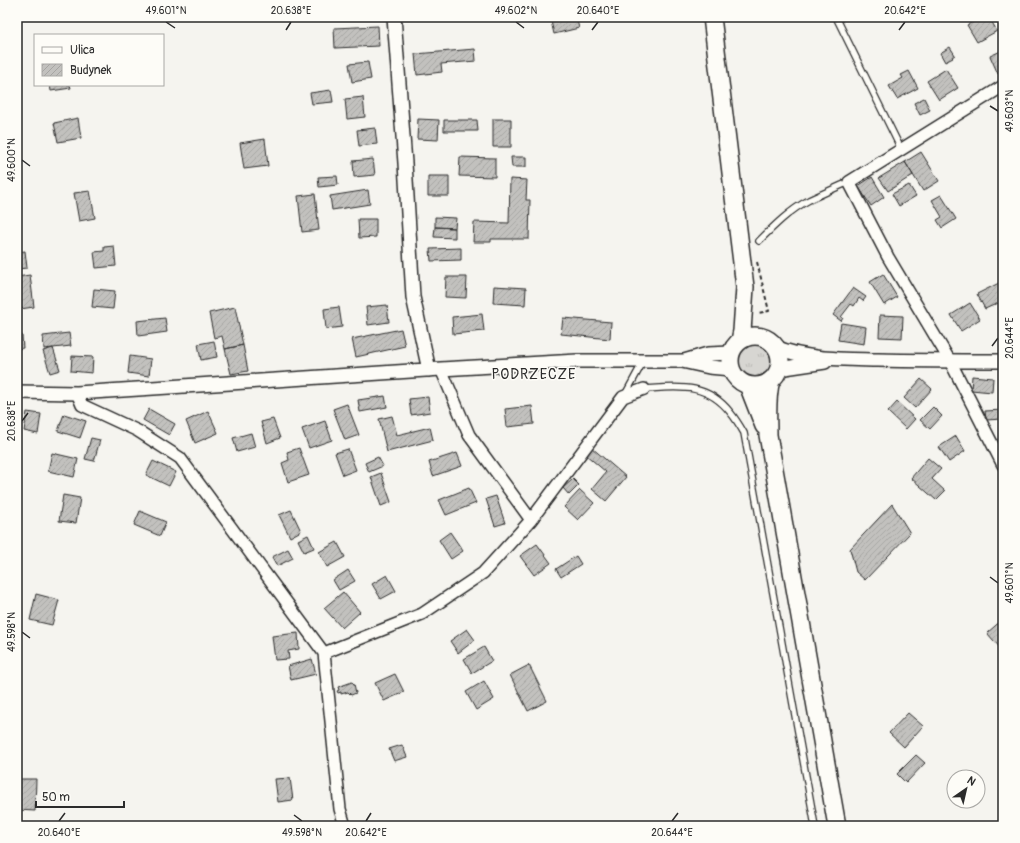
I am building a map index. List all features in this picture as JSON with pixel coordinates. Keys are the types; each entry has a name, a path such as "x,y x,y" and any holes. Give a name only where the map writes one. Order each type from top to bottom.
{"main road":[{"path":"712,17 745,287 758,330 778,354 780,362 768,397 768,435 837,826"},
{"path":"745,287 742,331 734,354 735,376 741,382 756,386 764,384 775,375"},
{"path":"734,354 747,338 755,336 769,343"},
{"path":"748,385 768,435"}],"street":[{"path":"394,17 414,297 435,369 469,435 518,501 530,520"},
{"path":"1003,86 849,182 888,257 950,361 1003,466"},
{"path":"769,343 785,351 800,355 845,359 1003,361"},
{"path":"17,392 77,393 577,361 682,361 708,354 734,354"},
{"path":"775,375 845,359"},
{"path":"324,653 422,614 483,573 530,520 623,397 644,389"},
{"path":"77,393 82,405 138,431 180,458 324,653 340,809 345,826"}],"lane":[{"path":"836,17 901,149"},
{"path":"759,241 782,219 808,201 849,182"},
{"path":"623,397 644,360"},
{"path":"644,389 684,386 702,391 716,398 730,411 744,432 815,826"}],"path":[{"path":"753,314 769,311 757,261"}],"green space":[{"path":"755,342 768,348 774,361 768,374 755,380 742,374 736,361 742,348"}],"building":[{"path":"550,17 576,17 579,28 554,34"},
{"path":"982,17 989,17 997,31 977,42 967,25"},
{"path":"378,26 379,46 335,48 334,28"},
{"path":"950,47 955,55 952,57 953,58 945,62 940,53"},
{"path":"475,49 476,61 441,64 442,72 417,75 415,54"},
{"path":"1003,50 1003,72 998,74 990,56"},
{"path":"368,62 371,79 352,82 349,64"},
{"path":"946,69 958,88 939,100 927,81"},
{"path":"909,71 918,88 897,99 889,86 903,78 901,75"},
{"path":"50,86 70,86 71,88 51,91"},
{"path":"331,90 333,102 312,104 310,93"},
{"path":"363,97 365,117 347,119 345,99"},
{"path":"924,98 930,110 920,115 914,103"},
{"path":"78,118 81,138 58,142 54,123"},
{"path":"418,119 439,120 438,140 417,139"},
{"path":"493,119 511,119 511,147 493,147"},
{"path":"444,120 477,120 478,131 444,131"},
{"path":"375,128 377,144 359,146 357,130"},
{"path":"265,139 268,166 244,169 240,143"},
{"path":"921,152 939,181 923,191 905,162"},
{"path":"460,157 495,158 495,177 459,176"},
{"path":"511,157 526,157 526,167 512,167"},
{"path":"373,159 375,175 354,177 353,161"},
{"path":"905,162 913,175 888,191 879,178"},
{"path":"337,176 338,185 319,187 318,177"},
{"path":"428,176 449,176 449,196 428,196"},
{"path":"872,177 884,197 871,206 858,186"},
{"path":"510,179 527,180 526,200 530,200 529,239 491,239 491,242 473,242 474,222 509,223"},
{"path":"909,185 916,196 899,206 892,194"},
{"path":"368,190 370,204 332,210 330,196"},
{"path":"90,191 95,218 79,221 74,193"},
{"path":"315,194 319,230 302,232 298,196"},
{"path":"941,195 956,219 942,228 937,220 942,217 932,200"},
{"path":"435,217 456,218 455,228 435,227"},
{"path":"358,219 376,219 376,237 359,238"},
{"path":"435,227 455,228 455,238 434,237"},
{"path":"114,246 116,266 96,268 94,252 104,251 104,247"},
{"path":"461,248 461,260 431,261 430,249"},
{"path":"25,251 27,268 17,269 17,252"},
{"path":"883,274 897,297 884,305 870,282"},
{"path":"30,275 34,307 20,309 17,277"},
{"path":"446,277 467,277 466,298 445,297"},
{"path":"1003,281 1003,301 985,309 977,294"},
{"path":"494,286 526,288 525,305 493,303"},
{"path":"853,288 866,297 863,301 859,298 854,306 851,304 841,317 843,318 841,321 833,315"},
{"path":"94,289 115,291 113,309 92,307"},
{"path":"970,303 980,319 961,331 951,315"},
{"path":"387,305 389,322 368,325 366,307"},
{"path":"235,307 243,345 225,349 222,336 214,338 209,313"},
{"path":"339,307 342,327 326,329 324,309"},
{"path":"482,314 484,331 453,334 452,317"},
{"path":"880,315 903,316 902,338 879,337"},
{"path":"165,318 167,332 138,336 137,321"},
{"path":"563,318 611,322 610,339 561,334"},
{"path":"841,323 866,327 864,344 838,340"},
{"path":"401,329 405,346 356,357 352,339"},
{"path":"69,333 71,346 44,349 43,336"},
{"path":"17,335 22,335 23,348 17,349"},
{"path":"214,341 217,357 201,360 198,344"},
{"path":"243,345 248,371 231,374 225,349"},
{"path":"53,348 60,370 50,373 43,351"},
{"path":"72,356 93,357 92,373 71,371"},
{"path":"130,356 151,359 149,376 128,373"},
{"path":"972,376 993,378 992,392 971,390"},
{"path":"921,379 932,389 915,408 904,398"},
{"path":"385,396 387,407 360,412 358,400"},
{"path":"428,397 430,412 411,415 409,399"},
{"path":"897,402 915,419 906,429 888,412"},
{"path":"347,404 359,435 345,440 333,409"},
{"path":"532,406 534,424 507,427 505,409"},
{"path":"933,407 942,416 930,429 920,420"},
{"path":"149,409 175,424 169,435 143,420"},
{"path":"1003,410 1003,419 986,420 985,411"},
{"path":"208,411 218,433 195,443 186,421"},
{"path":"27,412 41,414 38,434 24,431"},
{"path":"64,414 86,421 80,438 58,431"},
{"path":"392,416 397,435 430,427 433,440 387,452 379,419"},
{"path":"273,419 280,438 267,443 261,422"},
{"path":"325,421 332,440 309,448 302,429"},
{"path":"251,433 255,447 237,452 233,438"},
{"path":"956,436 965,451 949,462 939,447"},
{"path":"91,438 100,440 94,461 85,459"},
{"path":"591,447 626,477 606,501 592,489 606,472 585,454"},
{"path":"299,448 309,475 288,482 282,463 289,460 287,452"},
{"path":"348,449 356,470 343,475 335,453"},
{"path":"52,453 78,459 74,477 48,471"},
{"path":"457,453 462,466 433,476 429,462"},
{"path":"378,457 383,466 369,472 365,463"},
{"path":"928,458 941,469 932,479 945,491 936,500 911,478"},
{"path":"153,461 176,472 169,486 146,475"},
{"path":"381,473 391,502 381,506 371,477"},
{"path":"573,479 579,485 569,495 563,488"},
{"path":"469,488 476,503 446,515 439,500"},
{"path":"580,490 594,503 578,520 564,507"},
{"path":"63,495 80,498 76,523 59,521"},
{"path":"496,496 505,523 495,526 486,499"},
{"path":"892,504 910,533 865,580 856,572 850,549"},
{"path":"291,510 301,531 290,537 279,515"},
{"path":"140,511 166,522 160,536 134,525"},
{"path":"450,532 463,551 451,559 439,540"},
{"path":"308,535 314,548 304,552 298,540"},
{"path":"337,542 345,557 327,567 319,552"},
{"path":"537,544 551,563 534,575 520,556"},
{"path":"288,549 293,558 277,566 272,557"},
{"path":"576,556 581,564 561,577 556,569"},
{"path":"348,570 355,581 339,590 333,580"},
{"path":"387,575 396,591 381,599 372,584"},
{"path":"343,592 360,612 342,628 324,608"},
{"path":"36,594 59,600 52,625 30,620"},
{"path":"1003,619 1003,649 1002,650 987,633"},
{"path":"467,629 475,640 458,653 450,641"},
{"path":"298,633 299,649 288,651 289,659 275,660 272,636"},
{"path":"484,647 492,661 472,673 464,659"},
{"path":"312,659 316,674 291,680 288,666"},
{"path":"529,665 547,701 528,711 510,675"},
{"path":"395,674 404,692 384,701 375,683"},
{"path":"484,681 494,699 476,710 466,692"},
{"path":"352,682 356,693 351,695 348,692 341,694 341,692 338,693 338,687"},
{"path":"908,713 923,726 904,747 889,733"},
{"path":"402,745 407,757 394,761 389,749"},
{"path":"916,755 925,763 906,783 897,774"},
{"path":"290,778 293,800 278,802 275,779"},
{"path":"17,779 36,779 35,811 17,810"}],"district":[{"name":"PODRZECZE","path":"534,374"}]}
